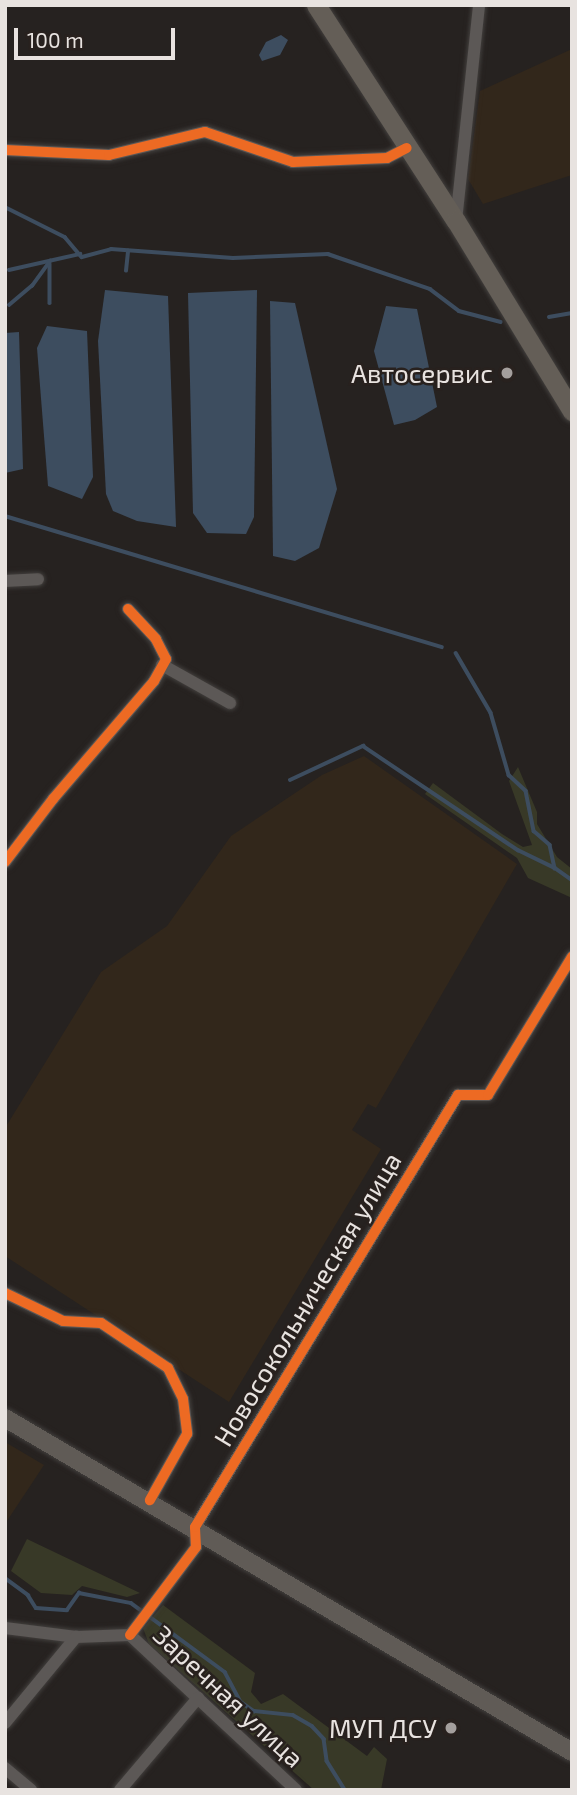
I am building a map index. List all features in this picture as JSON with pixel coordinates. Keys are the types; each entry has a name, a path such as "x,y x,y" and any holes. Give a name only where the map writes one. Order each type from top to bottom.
{"main road":[{"path":"316,5 566,389 572,411"},
{"path":"5,1418 150,1500 572,1752"}],"street":[{"path":"456,222 479,5"},
{"path":"5,150 117,153 205,132 293,162 387,158 407,148"},
{"path":"5,581 38,579"},
{"path":"5,862 166,659 156,639 128,609"},
{"path":"162,665 230,703"},
{"name":"Новосокольническая улица","path":"130,1635 196,1547 195,1527 458,1095 488,1095 572,957"},
{"path":"5,1293 63,1321 101,1324 168,1368 183,1399 187,1434 150,1500"},
{"name":"Заречная улица","path":"5,1628 76,1637 130,1635 296,1790"},
{"path":"5,1723 76,1637"},
{"path":"120,1790 198,1698"},
{"path":"5,1768 32,1790"}],"shaded area":[{"path":"572,49 572,175 483,204 468,179 480,91"},
{"path":"364,756 517,864 376,1108 368,1104 352,1130 381,1149 229,1402 5,1256 5,1128 101,972 167,926 231,836 322,775"},
{"path":"5,1442 44,1465 5,1524"}],"green space":[{"path":"518,767 537,812 537,824 557,857 572,869 572,898 528,878 517,858 425,794 433,783 502,834 523,847 532,845 509,781"},
{"path":"27,1539 140,1593 127,1597 82,1586 72,1595 41,1593 11,1571"},
{"path":"163,1605 255,1673 251,1692 261,1704 283,1694 367,1756 374,1747 387,1759 381,1790 314,1790 149,1644 143,1628"}],"water":[{"path":"281,35 288,40 280,55 262,61 259,55 266,42"},
{"path":"105,290 168,296 176,527 137,521 113,511 106,494 98,341"},
{"path":"257,290 254,517 246,534 207,533 193,513 188,293"},
{"path":"270,301 295,303 337,489 319,548 295,561 273,556"},
{"path":"386,306 417,309 437,407 415,420 394,425 374,351"},
{"path":"47,326 87,331 93,477 82,499 48,486 37,348"},
{"path":"19,332 23,469 5,473 5,333"}],"waterway":[{"path":"5,207 65,237 82,257 111,249 233,258 328,254 430,289 459,311 501,322"},
{"path":"126,271 128,251"},
{"path":"9,270 80,254"},
{"path":"9,305 32,286 50,261"},
{"path":"50,264 50,303"},
{"path":"549,317 572,313"},
{"path":"5,516 442,647"},
{"path":"456,653 491,713 509,775 526,791 534,831 550,845 555,868 572,880"},
{"path":"290,780 363,746 518,850 555,868"},
{"path":"5,1578 28,1595 36,1608 67,1610 79,1593 131,1603 225,1672 241,1702 254,1711 293,1715 312,1726 324,1739 327,1761 345,1790"}],"cycle path":[{"path":"5,150 109,155 205,132 293,162 387,158 407,148"},
{"path":"5,862 53,799 154,681 166,659 156,639 128,609"},
{"path":"130,1635 196,1547 195,1527 458,1095 488,1095 572,957"},
{"path":"5,1293 63,1321 101,1323 168,1368 183,1399 187,1434 150,1500"}],"place":[{"name":"Автосервис","path":"507,373"},
{"name":"МУП ДСУ","path":"451,1728"}]}
